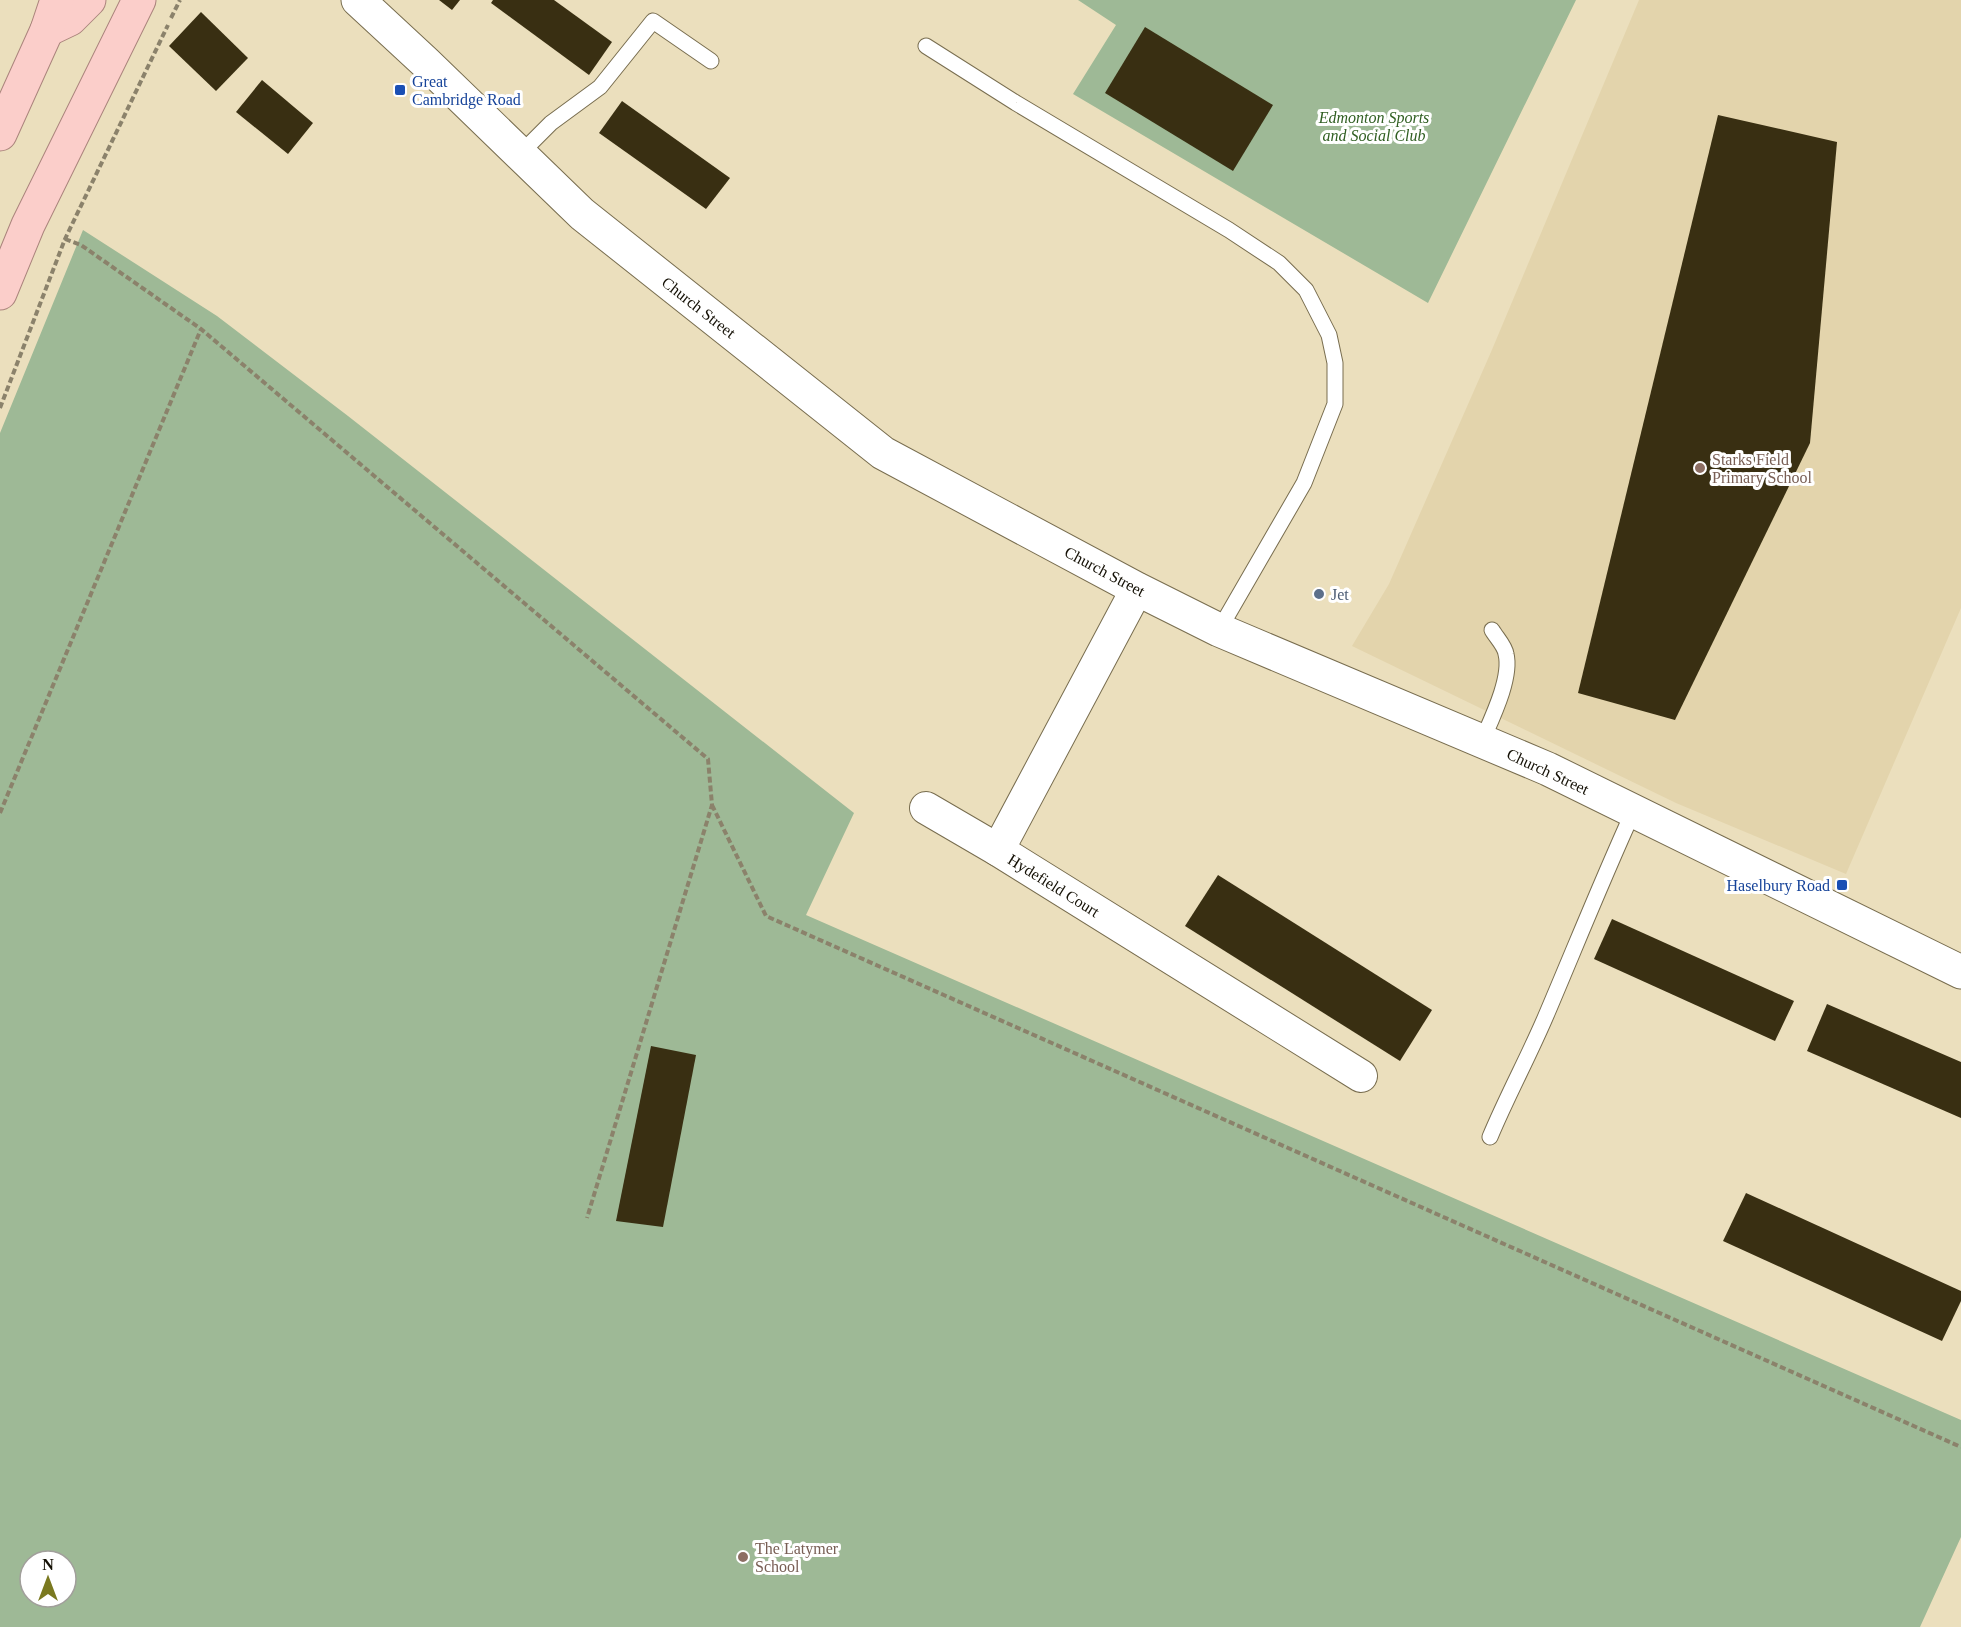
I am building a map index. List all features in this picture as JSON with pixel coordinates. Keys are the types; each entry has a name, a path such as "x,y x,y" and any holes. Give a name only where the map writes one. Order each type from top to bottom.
{"highway":[{"path":"0,134 52,15 70,19 89,0"},
{"path":"0,293 28,225 139,0"}],"main road":[{"name":"Church Street","path":"358,0 582,214 884,453 1137,589 1220,630 1548,769 1961,972"}],"street":[{"name":"Hydefield Court","path":"1137,589 998,850 1361,1076"},
{"path":"926,808 998,850"}],"lane":[{"path":"519,155 551,123 600,87 653,21 711,61"},
{"path":"926,46 1016,103 1229,230 1279,263 1306,291 1329,335 1335,363 1335,404 1304,483 1220,630"},
{"path":"1482,741 1501,697 1505,678 1506,654 1492,630"},
{"path":"1490,1137 1547,1014 1633,812"}],"path":[{"path":"0,408 65,239 180,0"},
{"path":"65,239 81,245 201,329 708,759 712,805 766,916 1961,1447"},
{"path":"0,813 201,329"},
{"path":"588,1218 712,805"}],"shaded area":[{"name":"Starks Field Primary School","path":"1639,0 1961,0 1961,608 1846,874 1676,803 1352,646 1389,584 1491,352"}],"green space":[{"name":"Edmonton Sports and Social Club","path":"1078,0 1576,0 1428,303 1073,94 1116,25"},
{"path":"83,230 217,316 854,813 806,915 1961,1420 1961,1537 1920,1627 0,1627 0,433"}],"building":[{"path":"439,0 460,0 452,10"},
{"path":"493,0 554,0 612,42 589,75 491,3"},
{"path":"201,12 248,58 216,91 169,46"},
{"path":"1145,27 1273,105 1233,171 1105,93"},
{"path":"262,80 313,123 288,154 236,112"},
{"path":"622,101 730,178 706,209 599,133"},
{"path":"1718,115 1837,142 1810,443 1675,720 1578,693"},
{"path":"1218,875 1432,1010 1400,1061 1185,926"},
{"path":"1612,919 1794,1001 1775,1041 1594,959"},
{"path":"1827,1004 1961,1062 1961,1118 1807,1051"},
{"path":"651,1046 696,1055 663,1227 616,1221"},
{"path":"1746,1193 1961,1291 1961,1301 1942,1341 1723,1241"}],"place":[{"name":"Great Cambridge Road","path":"400,90"},
{"name":"Starks Field Primary School","path":"1700,468"},
{"name":"Jet","path":"1319,594"},
{"name":"Haselbury Road","path":"1842,885"},
{"name":"The Latymer School","path":"743,1557"}]}
